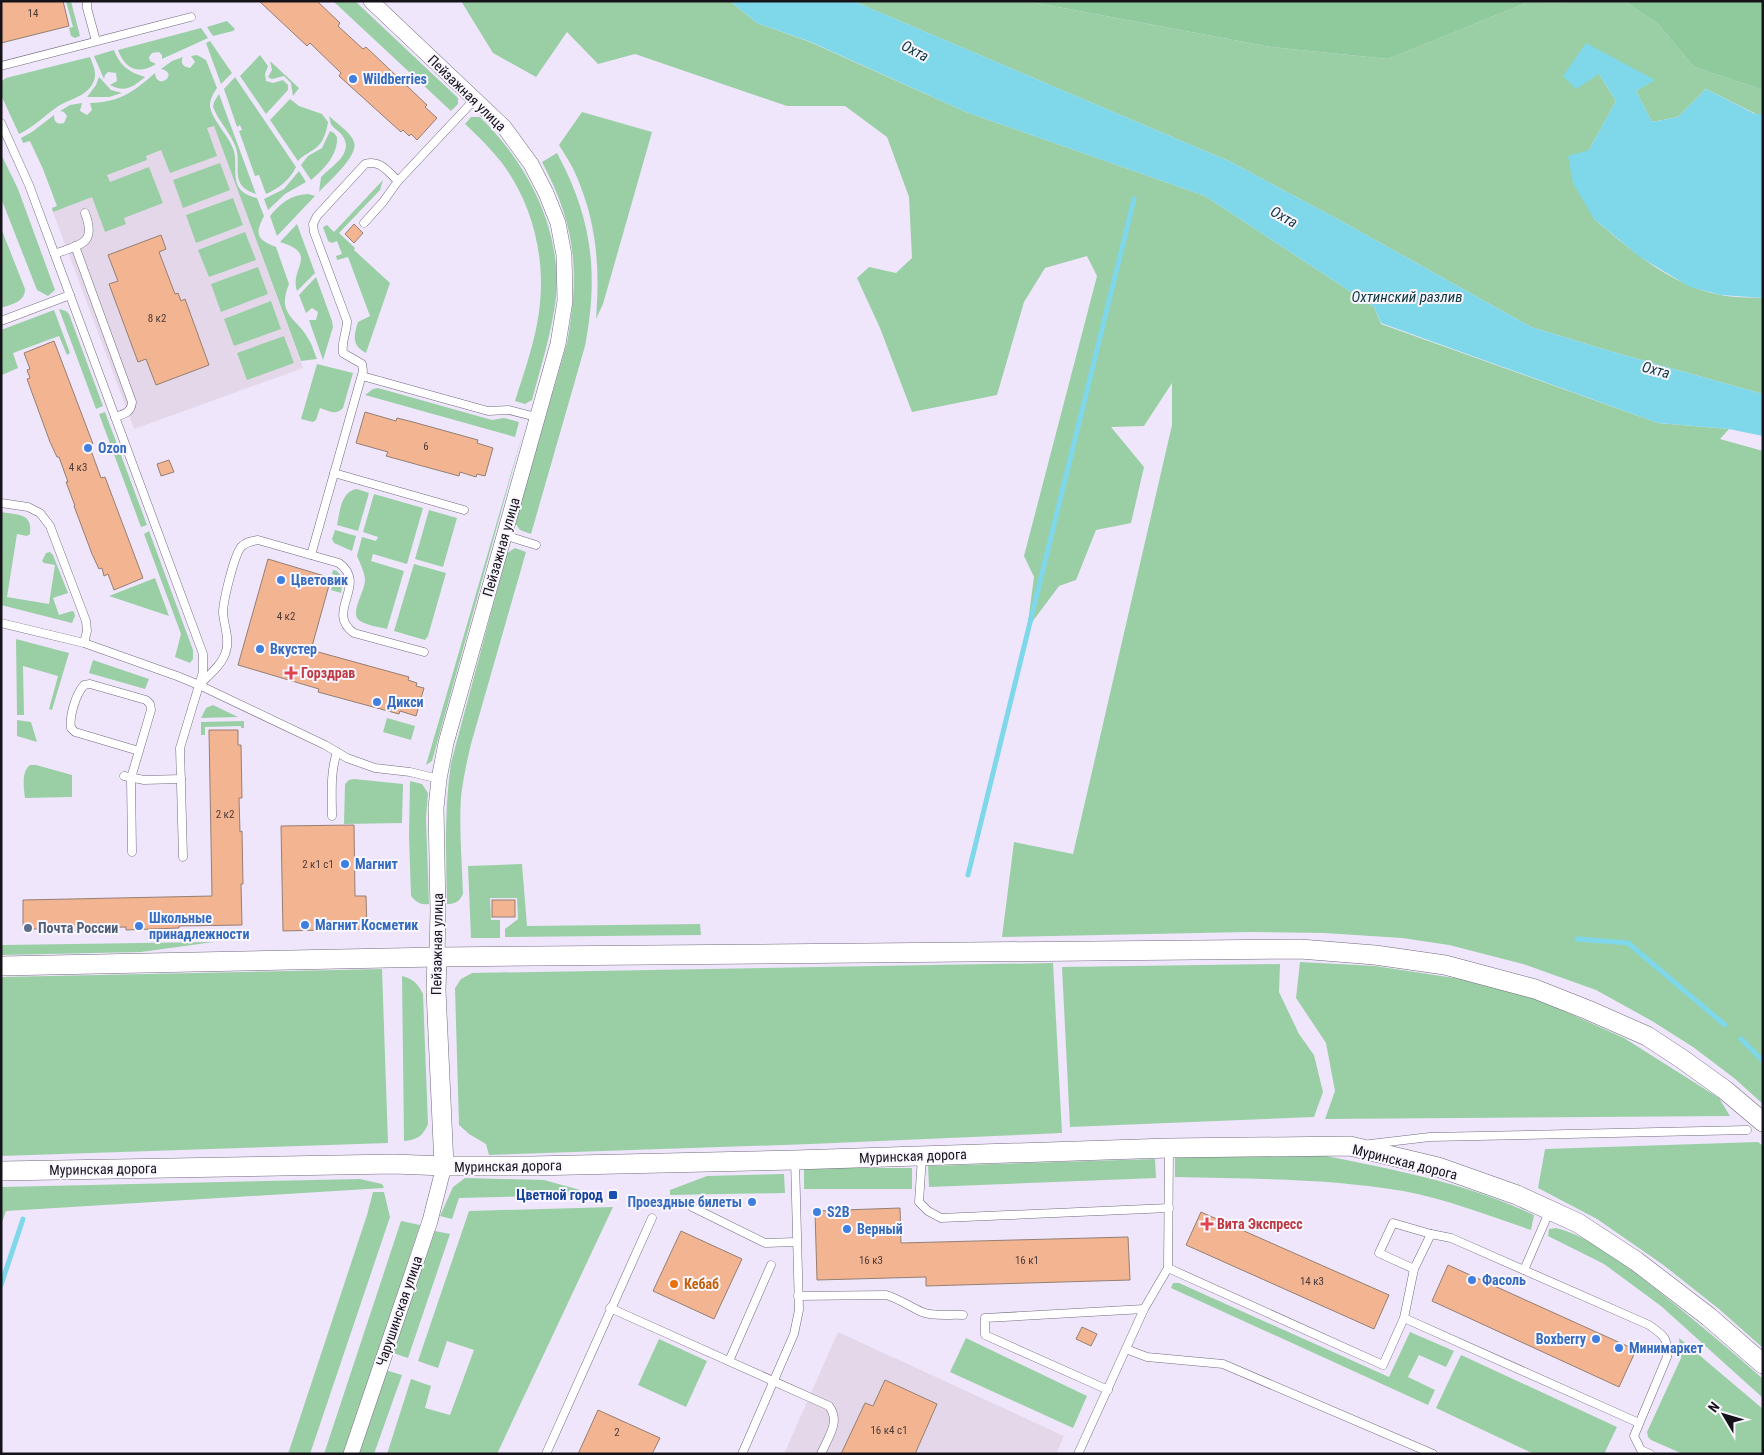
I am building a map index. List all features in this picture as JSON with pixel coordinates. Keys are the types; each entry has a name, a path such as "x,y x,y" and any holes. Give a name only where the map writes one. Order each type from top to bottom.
{"street":[{"name":"Пейзажная улица","path":"371,1 504,127 531,164 546,193 558,223 564,255 565,301 558,344 446,743 438,779 436,808 438,911 436,990 444,1166"},
{"path":"1,966 437,957 1300,949 1375,955 1445,965 1535,989 1647,1036 1725,1090 1755,1126"},
{"name":"Муринская дорога","path":"1,1171 394,1164 444,1166 795,1160 1170,1148 1350,1146 1438,1167 1517,1195 1578,1223 1636,1261 1709,1317 1763,1364"},
{"name":"Чарушинская улица","path":"351,1454 430,1221 444,1166"}],"lane":[{"path":"87,1 87,8 96,41"},
{"path":"1,66 191,17"},
{"path":"364,223 398,182 475,99"},
{"path":"1,123 29,185 203,654 204,663 199,685 180,748 183,857"},
{"path":"311,555 362,376 362,364 342,353 347,321 314,232 313,224 317,216 365,164 372,162 380,164 398,182"},
{"path":"55,254 87,239 90,225 85,213"},
{"path":"75,246 132,402 132,408 128,412 115,417"},
{"path":"1,321 70,295"},
{"path":"362,376 488,411 509,410 536,417"},
{"path":"334,473 464,510"},
{"path":"1,503 28,507 40,513 50,526 86,621 88,631 84,643"},
{"path":"504,535 536,545"},
{"path":"199,685 218,666 226,653 224,601 238,553 242,546 249,541 258,540 339,563 346,568 351,584 343,613 343,621 347,628 354,632 424,652"},
{"path":"1,623 84,643 199,685 347,758 375,768 410,772 438,779"},
{"path":"132,852 127,777 139,751 151,710 150,704 146,700 84,684 80,689 72,714 71,728 76,732 139,751"},
{"path":"332,816 333,763 337,752"},
{"path":"127,777 144,780 181,779"},
{"path":"1350,1146 1430,1137 1755,1126"},
{"path":"1078,1454 1144,1309 1168,1268 1170,1148"},
{"path":"922,1156 919,1202 941,1218 1169,1208"},
{"path":"742,1454 794,1334 799,1310 795,1160"},
{"path":"692,1207 765,1243 796,1242"},
{"path":"1524,1270 1550,1210"},
{"path":"546,1454 652,1218"},
{"path":"1414,1269 1379,1253 1393,1223 1451,1238 1649,1325 1661,1334 1668,1343 1667,1357 1634,1436 1641,1450 1650,1454"},
{"path":"1168,1268 1383,1365 1404,1318 1414,1269 1431,1234"},
{"path":"728,1361 770,1265"},
{"path":"798,1296 886,1296 895,1298 923,1313 932,1315 963,1315"},
{"path":"610,1308 829,1406 834,1413 835,1422 821,1454"},
{"path":"1108,1390 985,1335 986,1318 1144,1309"},
{"path":"1404,1318 1639,1423"},
{"path":"1126,1349 1147,1357 1222,1364 1433,1454"}],"shaded area":[{"path":"197,79 303,368 134,429 53,212 52,208 57,206 30,141"},
{"path":"838,1332 1064,1436 1056,1454 784,1454"}],"green space":[{"path":"66,1 71,1 80,36 75,38 71,36 69,28 73,27"},
{"path":"333,1 355,1 458,98 458,104 451,111"},
{"path":"461,1 730,1 757,23 810,42 966,112 1205,196 1374,307 1381,324 1658,423 1729,429 1720,439 1763,451 1763,1104 1734,1078 1693,1047 1652,1021 1596,990 1523,964 1449,945 1402,938 1324,933 1249,932 1002,937 1014,842 1073,854 1172,425 1172,383 1144,426 1111,427 1144,467 1131,523 1096,530 1076,580 1059,586 1027,629 1034,577 1024,556 1097,276 1087,256 1045,268 1024,302 997,395 912,412 880,328 857,278 869,267 896,273 912,258 909,197 887,137 845,106 787,106 635,54 598,64 567,32 536,77 493,53"},
{"path":"853,1 1026,1 1271,47 1388,59 1526,3 1624,1 1658,24 1694,67 1763,90 1763,114 1756,114 1706,89 1678,117 1652,122 1636,91 1654,80 1599,74 1616,101 1589,150 1594,219 1622,243 1653,265 1685,284 1726,296 1763,298 1763,394 1531,327 1231,162"},
{"path":"1026,1 1619,1 1526,3 1388,59 1271,47"},
{"path":"1624,1 1763,1 1763,90 1694,67 1658,24"},
{"path":"227,21 235,29 233,31 213,36 207,27"},
{"path":"201,28 208,38 162,59 162,55 159,52 152,53 149,57 150,61 156,64 143,69 128,66 118,50"},
{"path":"210,41 232,73 221,84 206,43"},
{"path":"114,50 126,68 145,77 137,84 125,89 110,85 117,81 116,73 108,72 104,79 94,56"},
{"path":"197,55 206,60 217,88 211,101 211,112 232,145 238,186 246,194 257,198 264,216 259,227 259,235 264,241 276,247 289,284 285,303 286,310 304,332 312,345 317,359 301,361 214,126 207,128 217,156 170,173 161,150 146,156 147,160 107,175 110,182 149,167 163,203 124,218 126,224 105,232 92,197 53,212 52,208 57,206 43,169 30,141 23,143 21,138 54,115 56,122 59,124 64,123 67,116 64,112 60,111 70,105 82,103 80,111 87,115 92,110 90,103 110,101 126,95 155,73 159,81 166,80 168,74 161,69 172,61 183,57 183,64 190,68 195,62 191,56"},
{"path":"260,55 268,66 265,74 266,81 273,83 283,80 288,85 288,90 266,114 240,76"},
{"path":"90,57 95,70 95,76 90,88 82,95 57,107 19,134 1,95 2,81 6,78"},
{"path":"270,61 299,88 293,96 291,83 284,76 272,79 268,77 272,70"},
{"path":"99,77 111,90 122,93 109,97 87,97 96,85"},
{"path":"235,77 296,167 283,184 266,194 259,175 255,176 239,131 242,130 240,125 237,127 224,89"},
{"path":"219,94 256,194 245,189 240,183 236,148 213,107"},
{"path":"290,99 299,106 322,114 328,122 325,135 320,144 298,161 270,120"},
{"path":"582,112 652,132 603,304 596,319 598,282 593,228 576,175 559,145"},
{"path":"329,116 350,135 354,142 354,148 347,161 319,192 321,177 341,159 346,148 342,135 331,124"},
{"path":"471,117 480,117 513,155 538,198 553,246 556,271 556,297 552,323 532,400 525,404 515,401 537,324 541,282 540,261 531,219 514,181 502,163 465,124"},
{"path":"330,131 337,137 333,156 311,180 301,165 308,156 322,148"},
{"path":"557,153 569,177 585,223 592,270 591,294 585,346 531,534 520,530 515,523 567,343 573,294 574,271 568,229 562,207 542,162"},
{"path":"1,154 18,189 55,290 48,296 37,290 1,198"},
{"path":"220,163 230,190 183,208 173,180"},
{"path":"299,171 306,182 285,194 268,210 264,199 284,189"},
{"path":"383,180 380,190 339,233 355,248 354,250 390,283 366,353 358,347 355,335 358,322 370,316 348,257 337,260 336,256 342,254 337,241 332,243 328,241 323,227 327,225 334,232"},
{"path":"308,194 315,196 277,236 270,216 286,200"},
{"path":"233,198 243,225 196,243 186,215"},
{"path":"297,224 315,273 297,291 296,283 301,257 298,251 280,242"},
{"path":"1,228 25,289 20,300 1,308"},
{"path":"245,232 256,260 209,277 198,250"},
{"path":"258,267 268,294 221,312 211,284"},
{"path":"316,277 333,327 323,360 309,320 316,320 318,312 312,308 306,313 299,295"},
{"path":"271,301 281,329 234,346 224,319"},
{"path":"59,309 69,314 103,406 96,409"},
{"path":"54,310 70,353 67,355 59,336 13,353 18,368 2,375 1,330"},
{"path":"284,336 294,363 247,380 237,353"},
{"path":"317,364 353,373 343,408 335,412 320,408 316,420 313,422 301,419"},
{"path":"378,388 492,420 504,418 519,422 515,437 365,395"},
{"path":"105,412 147,525 141,527 99,414"},
{"path":"524,429 432,761 426,765"},
{"path":"357,489 369,493 358,531 337,525 344,498"},
{"path":"374,494 423,508 407,564 373,554 371,561 404,571 387,629 363,622 357,618 356,614 365,583 364,573 357,556 362,537 376,541 378,537 363,532"},
{"path":"429,510 457,518 443,567 415,559"},
{"path":"1,512 23,516 29,522 30,527 30,534 27,536 17,534 7,597 49,604 55,565 42,561 46,553 50,552 53,555 68,593 53,598 59,615 74,612 75,616 72,623 1,605"},
{"path":"335,530 356,536 352,551 334,543 332,539"},
{"path":"149,531 193,650 193,659 190,663 175,657 181,634 144,534"},
{"path":"515,548 526,552 471,744 461,797 463,894 456,902 447,904 446,816 451,763 507,553"},
{"path":"414,564 446,573 428,636 425,640 394,631"},
{"path":"333,570 337,571 343,578 341,593 331,590 335,575 332,574"},
{"path":"155,578 169,616 109,596"},
{"path":"16,639 69,653 52,710 49,709 58,676 23,666 24,715 17,715"},
{"path":"93,660 149,679 145,689 89,673"},
{"path":"213,705 238,717 201,718 206,708"},
{"path":"387,718 415,726 411,740 383,732"},
{"path":"17,720 31,722 37,742 17,736"},
{"path":"244,721 244,728 241,728 241,726 205,727 205,735 201,735 201,722"},
{"path":"30,765 72,775 72,797 25,798 24,776"},
{"path":"349,780 403,784 402,823 344,824 345,784"},
{"path":"410,781 422,784 428,793 426,818 429,904 419,903 411,896"},
{"path":"522,864 527,926 700,924 701,935 505,937 505,929 518,919 517,898 490,898 491,920 500,920 500,938 471,938 468,866"},
{"path":"214,942 141,952 1,955 1,945"},
{"path":"1300,962 1375,966 1481,982 1540,1000 1624,1038 1719,1098 1730,1116 1325,1119 1335,1091 1326,1043 1296,998"},
{"path":"1053,963 1062,1133 489,1155 486,1144 469,1134 459,1125 455,988 461,979 472,973"},
{"path":"1280,964 1279,992 1299,1034 1314,1055 1323,1092 1314,1117 1070,1127 1062,967"},
{"path":"382,969 388,1143 1,1156 1,977"},
{"path":"402,976 415,982 423,994 428,1124 419,1137 404,1141"},
{"path":"1758,1142 1763,1146 1763,1348 1719,1309 1662,1264 1597,1219 1538,1188 1545,1149"},
{"path":"1326,1156 1432,1179 1509,1204 1534,1215 1531,1230 1436,1198 1403,1191 1289,1180 1175,1177 1175,1157"},
{"path":"1155,1159 1156,1178 929,1187 928,1166"},
{"path":"804,1168 912,1168 912,1189 804,1189"},
{"path":"784,1174 785,1193 670,1195 670,1190 707,1176"},
{"path":"465,1178 544,1180 580,1190 580,1195 459,1198 452,1219 440,1216 453,1187"},
{"path":"360,1179 382,1184 384,1188 6,1211 1,1225 1,1187"},
{"path":"373,1192 384,1192 390,1217 310,1454 288,1454 367,1215"},
{"path":"613,1207 497,1454 387,1454 411,1379 431,1386 425,1408 450,1415 474,1350 447,1341 438,1368 418,1361 469,1211"},
{"path":"401,1221 420,1225 344,1454 324,1454"},
{"path":"1556,1228 1583,1238 1609,1254 1684,1312 1763,1379 1763,1398 1661,1306 1604,1264 1548,1236 1549,1229"},
{"path":"435,1231 450,1234 408,1358 393,1353"},
{"path":"1173,1283 1179,1283 1389,1377 1410,1332 1454,1351 1446,1367 1419,1355 1408,1377 1435,1390 1428,1405 1171,1288"},
{"path":"966,1338 1087,1396 1073,1428 950,1372"},
{"path":"1679,1338 1763,1409 1763,1454 1683,1454 1648,1437 1647,1432 1681,1358"},
{"path":"659,1339 707,1361 686,1407 638,1385"},
{"path":"1461,1355 1617,1427 1605,1452 1608,1454 1534,1454 1436,1408"},
{"path":"385,1370 402,1375 374,1454 357,1454"}],"water":[{"name":"Охтинский разлив","path":"730,1 853,1 1231,162 1531,327 1763,394 1763,436 1729,429 1658,423 1381,323 1374,307 1205,196 966,112 811,42 757,23"},
{"path":"1586,43 1655,80 1636,91 1652,122 1678,117 1706,89 1755,114 1763,114 1763,298 1721,295 1690,287 1640,257 1594,219 1573,183 1568,156 1589,150 1616,101 1599,74 1576,89 1563,76"}],"building":[{"path":"1,1 63,1 69,26 1,43"},
{"path":"259,1 317,1 340,23 338,26 363,49 366,47 427,105 425,107 437,118 417,140 403,130 401,132 339,76 341,73 310,43 307,46"},
{"path":"354,224 363,233 354,243 345,234"},
{"path":"161,235 166,249 159,252 175,294 178,293 181,301 185,299 209,365 156,385 146,359 138,362 109,284 118,281 108,255"},
{"path":"54,341 93,444 89,445 101,478 105,477 143,578 114,590 108,574 104,576 102,568 99,569 92,554 74,506 59,457 57,457 50,442 27,379 30,378 27,370 30,369 24,353"},
{"path":"365,412 396,421 397,418 478,440 477,443 493,448 485,476 477,474 476,477 460,472 459,476 386,456 388,452 356,443"},
{"path":"169,460 174,472 161,476 157,464"},
{"path":"268,559 331,578 311,650 409,677 408,680 417,683 416,686 424,688 416,716 400,711 399,714 318,692 319,689 238,665"},
{"path":"209,730 238,730 238,745 241,745 242,798 239,798 240,832 242,831 242,925 179,926 179,928 126,930 126,927 92,928 92,930 40,931 39,929 23,929 23,900 212,896"},
{"path":"354,825 355,896 366,896 367,929 283,931 281,826"},
{"path":"492,900 515,900 515,917 492,917"},
{"path":"900,1208 901,1243 1128,1237 1130,1280 926,1286 926,1277 817,1280 815,1211"},
{"path":"1201,1212 1389,1295 1374,1329 1186,1245"},
{"path":"681,1231 742,1259 714,1319 653,1291"},
{"path":"1448,1265 1636,1350 1619,1387 1432,1301"},
{"path":"1082,1327 1097,1334 1091,1346 1076,1339"},
{"path":"885,1380 937,1404 915,1454 841,1454 865,1403 873,1406"},
{"path":"598,1410 660,1438 652,1454 578,1454"}],"waterway":[{"path":"968,875 1134,199"},
{"path":"1577,939 1628,943 1725,1025"},
{"path":"1741,1039 1763,1061"},
{"path":"1,1285 23,1219"}],"place":[{"name":"Wildberries","path":"353,79"},
{"name":"Ozon","path":"88,448"},
{"name":"Цветовик","path":"281,580"},
{"name":"Вкустер","path":"260,649"},
{"name":"Горздрав","path":"291,673"},
{"name":"Дикси","path":"377,702"},
{"name":"Магнит","path":"345,864"},
{"name":"Магнит Косметик","path":"305,925"},
{"name":"Школьные принадлежности","path":"139,926"},
{"name":"Почта России","path":"28,928"},
{"name":"Цветной город","path":"613,1195"},
{"name":"Проездные билеты","path":"752,1202"},
{"name":"S2B","path":"817,1212"},
{"name":"Вита Экспресс","path":"1207,1224"},
{"name":"Верный","path":"847,1229"},
{"name":"Фасоль","path":"1472,1280"},
{"name":"Кебаб","path":"674,1284"},
{"name":"Boxberry","path":"1596,1339"},
{"name":"Минимаркет","path":"1619,1348"}],"water label":[{"name":"Охта","path":"915,51"},
{"name":"Охта","path":"1284,217"},
{"name":"Охта","path":"1656,370"}]}
